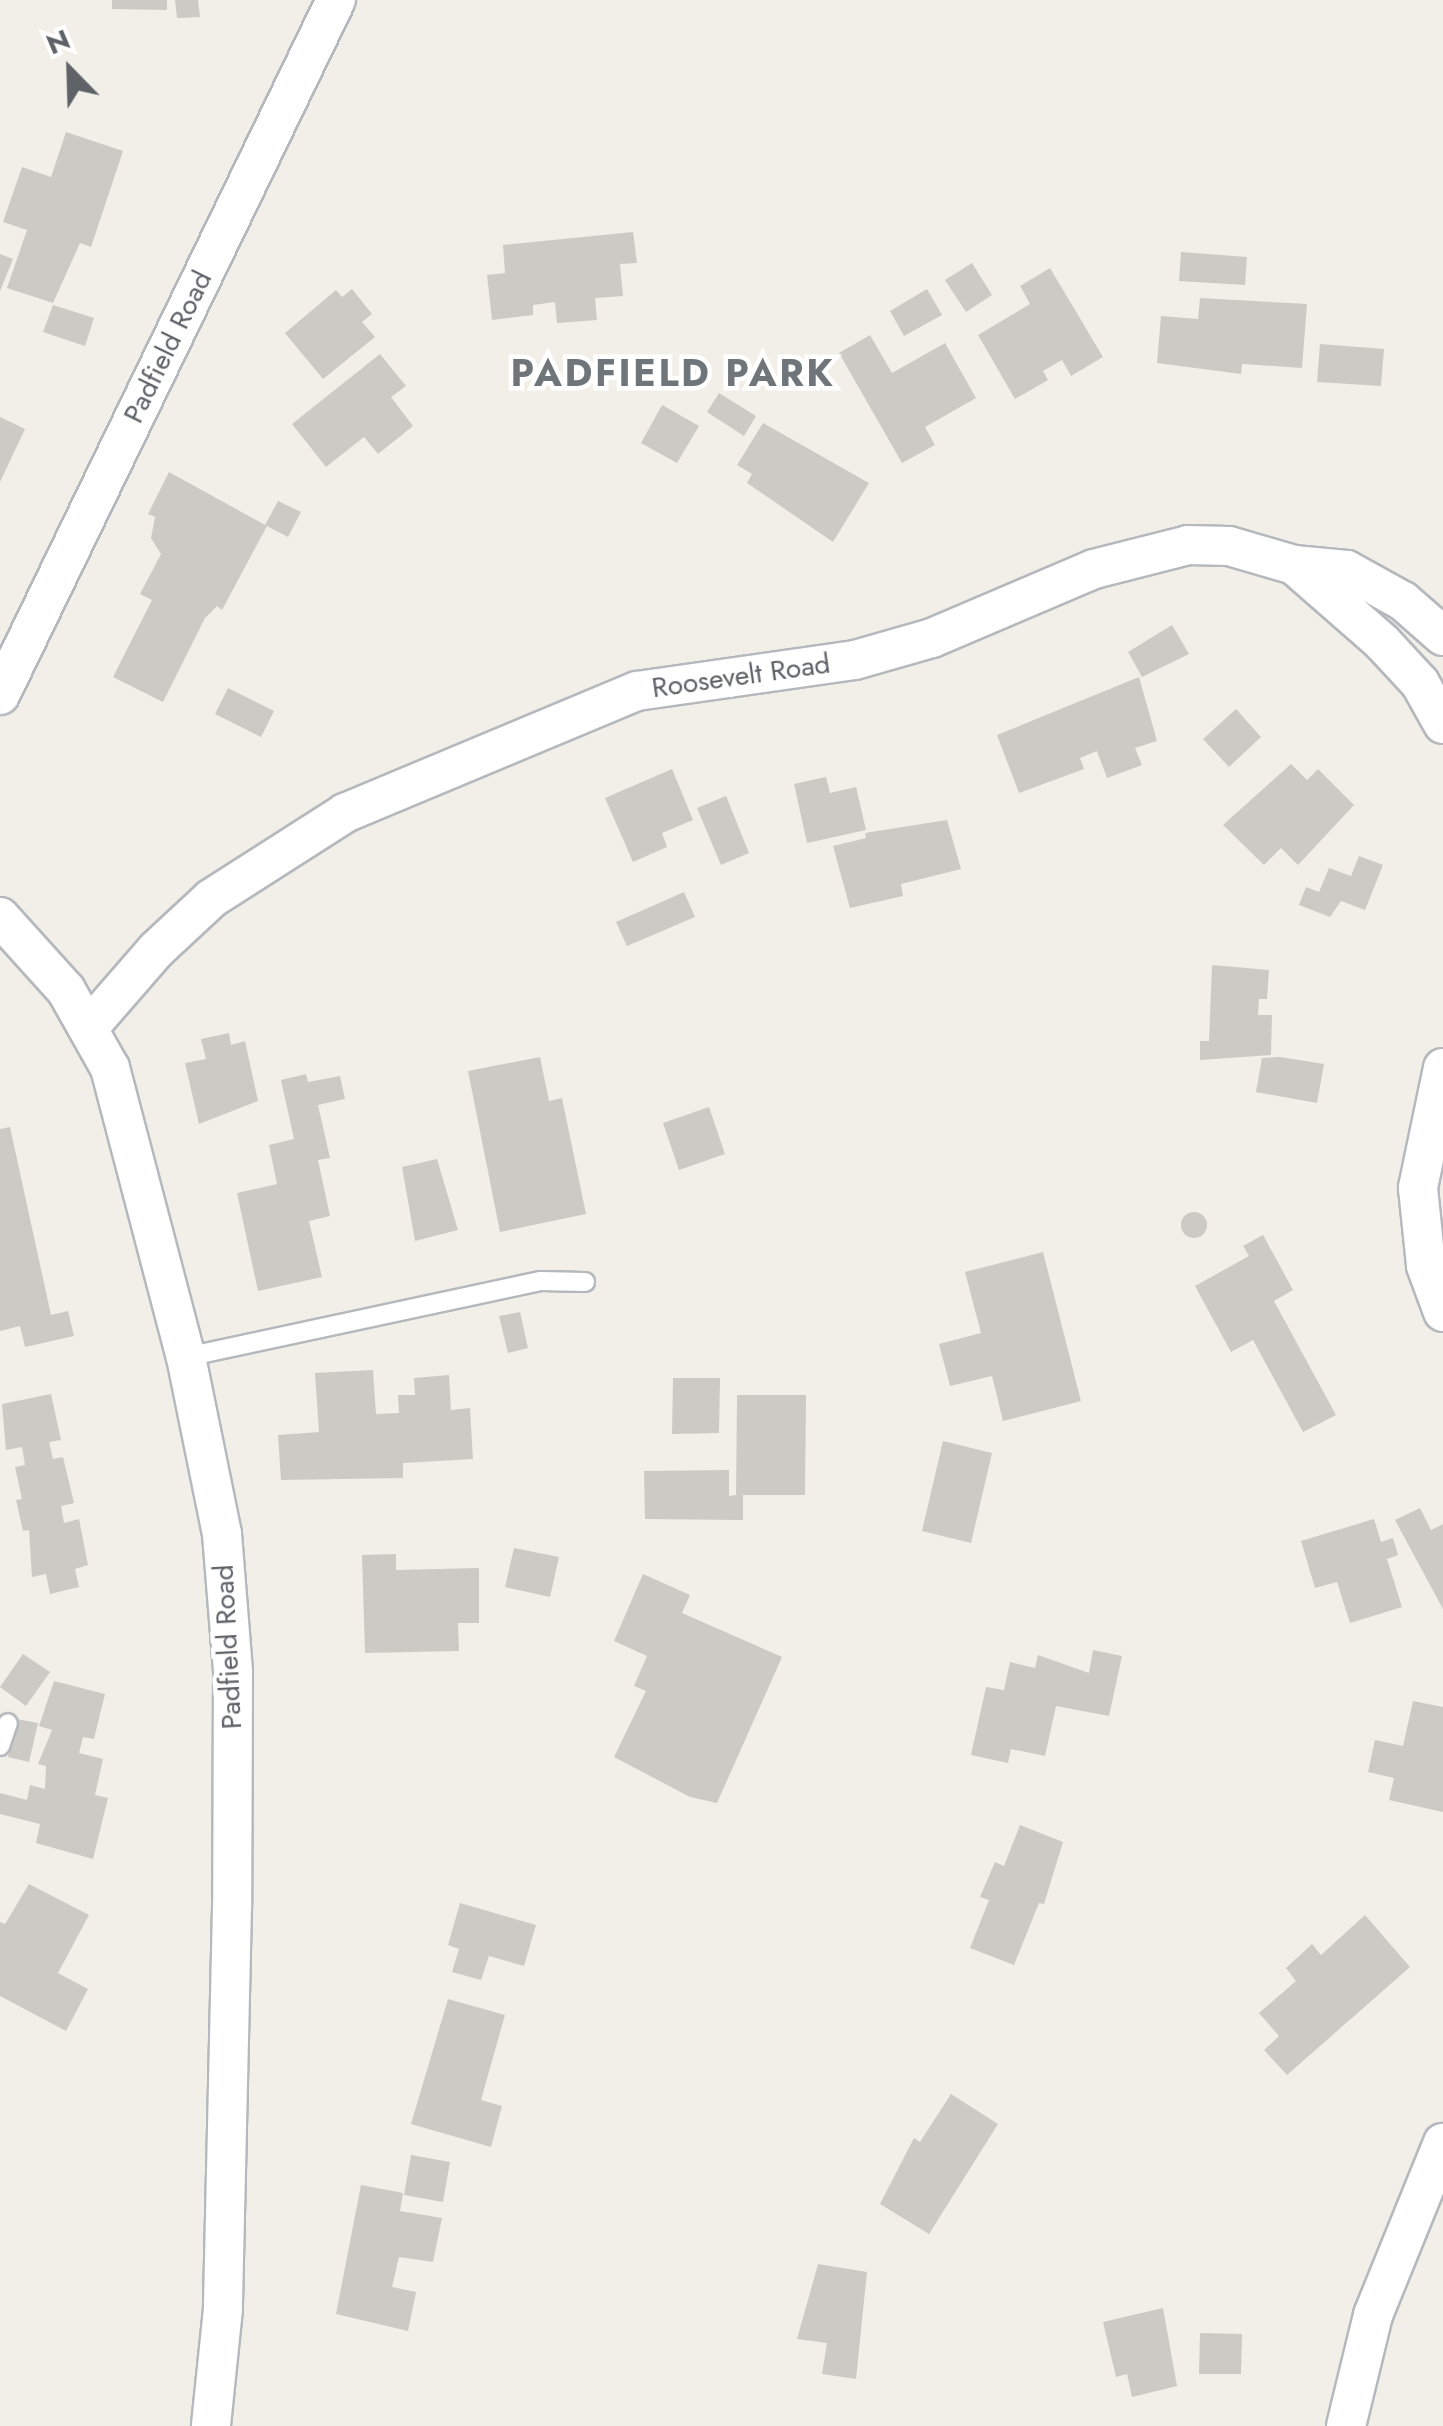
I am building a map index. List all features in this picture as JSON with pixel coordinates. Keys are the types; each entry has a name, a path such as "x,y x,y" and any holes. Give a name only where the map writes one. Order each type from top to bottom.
{"street":[{"name":"Padfield Road","path":"0,695 336,0"},
{"name":"Roosevelt Road","path":"90,1026 198,911 303,835 582,712 687,681 855,660 932,638 1094,569 1188,545 1229,546 1294,565 1346,570 1403,601 1440,634"},
{"name":"Roosevelt Road","path":"1294,565 1382,642 1420,684 1443,724"},
{"name":"Padfield Road","path":"0,918 90,1026 130,1125 186,1357 222,1534 233,1672 226,2255 211,2426"},
{"path":"1443,1068 1418,1188 1426,1266 1443,1312"},
{"path":"1346,2426 1373,2315 1443,2143"}],"lane":[{"path":"186,1357 542,1281 585,1282"},
{"path":"0,1746 8,1722"}],"building":[{"path":"112,0 167,0 167,10 112,9"},
{"path":"175,0 198,0 200,17 177,18"},
{"path":"66,132 123,151 91,247 80,243 53,303 7,288 27,230 3,222 22,167 51,177"},
{"path":"633,232 637,263 620,264 623,296 595,298 597,320 557,323 555,302 533,305 533,315 492,320 487,275 505,273 503,245"},
{"path":"1181,252 1247,257 1245,285 1179,281"},
{"path":"0,254 13,259 0,291"},
{"path":"972,263 992,295 966,312 945,280"},
{"path":"1050,268 1103,357 1071,376 1062,360 1043,371 1048,380 1015,399 978,335 1030,304 1020,286"},
{"path":"352,289 372,314 362,322 375,337 323,379 285,333 336,290 342,297"},
{"path":"927,289 942,315 904,336 890,311"},
{"path":"1200,298 1307,304 1302,368 1242,364 1241,374 1157,363 1161,316 1198,319"},
{"path":"53,305 94,318 85,346 43,332"},
{"path":"870,335 892,373 945,343 976,398 925,427 935,445 902,463 839,353"},
{"path":"1320,344 1384,349 1381,386 1317,382"},
{"path":"380,354 406,386 391,397 413,426 378,454 364,437 326,467 292,424"},
{"path":"719,393 756,416 744,436 707,412"},
{"path":"662,405 699,426 677,463 641,443"},
{"path":"0,417 25,429 0,482"},
{"path":"763,423 869,483 833,542 747,483 752,474 737,465"},
{"path":"169,472 267,526 222,610 217,606 205,618 163,702 113,677 152,600 140,594 161,554 151,538 155,517 148,514"},
{"path":"278,501 301,512 288,537 265,525"},
{"path":"1172,625 1189,654 1142,677 1128,652"},
{"path":"1139,677 1157,741 1135,748 1142,765 1107,778 1097,751 1080,758 1084,769 1019,793 997,735"},
{"path":"228,688 274,711 261,737 215,714"},
{"path":"1236,709 1261,737 1229,767 1203,739"},
{"path":"1291,764 1307,780 1318,769 1354,805 1298,865 1281,848 1264,865 1223,825"},
{"path":"672,769 693,820 662,833 667,847 633,862 605,798"},
{"path":"826,777 830,793 856,787 866,830 807,843 794,784"},
{"path":"726,796 749,853 721,865 697,808"},
{"path":"947,820 961,869 901,884 903,896 850,908 833,846 866,838 865,833"},
{"path":"1359,856 1383,865 1365,910 1341,901 1330,917 1299,905 1306,887 1319,892 1329,868 1351,876"},
{"path":"684,892 695,917 627,946 616,922"},
{"path":"1212,965 1269,970 1267,999 1259,999 1258,1015 1272,1015 1271,1055 1200,1060 1200,1041 1209,1041"},
{"path":"229,1033 231,1045 245,1041 258,1101 199,1124 185,1063 206,1059 201,1039"},
{"path":"540,1057 549,1101 562,1098 586,1214 500,1232 468,1071"},
{"path":"1262,1058 1324,1064 1317,1103 1256,1092"},
{"path":"306,1074 308,1082 340,1076 345,1099 318,1105 330,1158 318,1160 330,1216 309,1221 322,1277 258,1291 237,1193 277,1184 269,1145 294,1139 281,1080"},
{"path":"709,1107 725,1154 679,1170 663,1123"},
{"path":"10,1127 51,1315 68,1311 74,1336 25,1347 20,1326 0,1331 0,1129"},
{"path":"437,1159 458,1230 415,1241 402,1167"},
{"path":"1194,1212 1203,1216 1207,1225 1203,1234 1194,1238 1185,1234 1181,1225 1185,1216"},
{"path":"1263,1235 1293,1290 1274,1301 1336,1415 1303,1432 1253,1340 1231,1352 1195,1286 1249,1256 1243,1246"},
{"path":"1043,1252 1081,1401 1003,1421 992,1376 950,1386 939,1344 981,1333 965,1272"},
{"path":"520,1312 528,1348 508,1353 499,1316"},
{"path":"373,1370 376,1414 399,1413 398,1395 415,1395 414,1378 449,1375 451,1410 470,1408 473,1459 403,1463 403,1478 281,1480 278,1435 319,1432 315,1373"},
{"path":"673,1378 720,1378 719,1433 672,1434"},
{"path":"51,1394 61,1440 49,1442 53,1459 63,1457 74,1503 61,1506 64,1523 79,1519 88,1565 75,1569 79,1587 50,1594 46,1574 32,1577 29,1530 23,1531 16,1500 22,1499 15,1467 25,1465 22,1447 6,1450 2,1404"},
{"path":"737,1395 806,1395 805,1495 743,1495 743,1520 645,1519 644,1471 729,1470 729,1496 736,1495"},
{"path":"943,1441 992,1453 971,1543 922,1531"},
{"path":"1420,1508 1431,1530 1443,1524 1443,1609 1395,1520"},
{"path":"1374,1519 1381,1542 1393,1538 1398,1555 1387,1559 1402,1607 1350,1623 1337,1582 1315,1588 1301,1541"},
{"path":"514,1548 559,1557 550,1597 505,1587"},
{"path":"396,1554 396,1570 479,1568 479,1623 458,1623 459,1651 365,1653 362,1555"},
{"path":"643,1574 690,1595 682,1613 782,1657 717,1803 690,1797 614,1757 646,1691 634,1686 647,1656 614,1641"},
{"path":"1093,1650 1122,1656 1109,1716 1056,1706 1045,1756 1011,1749 1008,1763 971,1755 986,1687 1004,1690 1010,1662 1035,1668 1038,1655 1089,1673"},
{"path":"23,1654 50,1672 26,1706 0,1687"},
{"path":"54,1681 105,1694 94,1739 83,1737 79,1753 103,1759 95,1795 108,1798 93,1859 36,1843 40,1824 0,1814 0,1793 27,1800 30,1785 45,1789 46,1766 38,1764 52,1730 39,1726"},
{"path":"1413,1701 1443,1707 1443,1812 1389,1800 1394,1778 1368,1772 1375,1740 1403,1746"},
{"path":"17,1719 38,1723 29,1762 8,1757"},
{"path":"1020,1825 1063,1842 1044,1904 1039,1903 1014,1965 970,1948 989,1900 980,1897 995,1862 1004,1866"},
{"path":"29,1884 89,1915 58,1973 88,1989 66,2031 0,1996 0,1922 5,1924"},
{"path":"460,1903 536,1925 524,1966 489,1956 481,1980 452,1972 459,1949 448,1945"},
{"path":"1365,1915 1410,1967 1287,2075 1264,2050 1279,2036 1259,2013 1296,1981 1286,1968 1312,1944 1321,1955"},
{"path":"448,1999 505,2015 481,2100 502,2106 491,2147 411,2124"},
{"path":"951,2094 998,2124 929,2234 880,2204 914,2138 920,2142"},
{"path":"411,2155 450,2162 443,2202 404,2195"},
{"path":"361,2185 403,2193 400,2211 442,2218 433,2262 399,2257 392,2287 416,2292 408,2331 336,2314"},
{"path":"818,2264 867,2272 856,2379 822,2374 827,2343 797,2339"},
{"path":"1163,2308 1177,2386 1132,2397 1127,2374 1116,2377 1103,2322"},
{"path":"1200,2333 1242,2334 1241,2374 1199,2374"}],"district":[{"name":"PADFIELD PARK","path":"673,373"}]}
